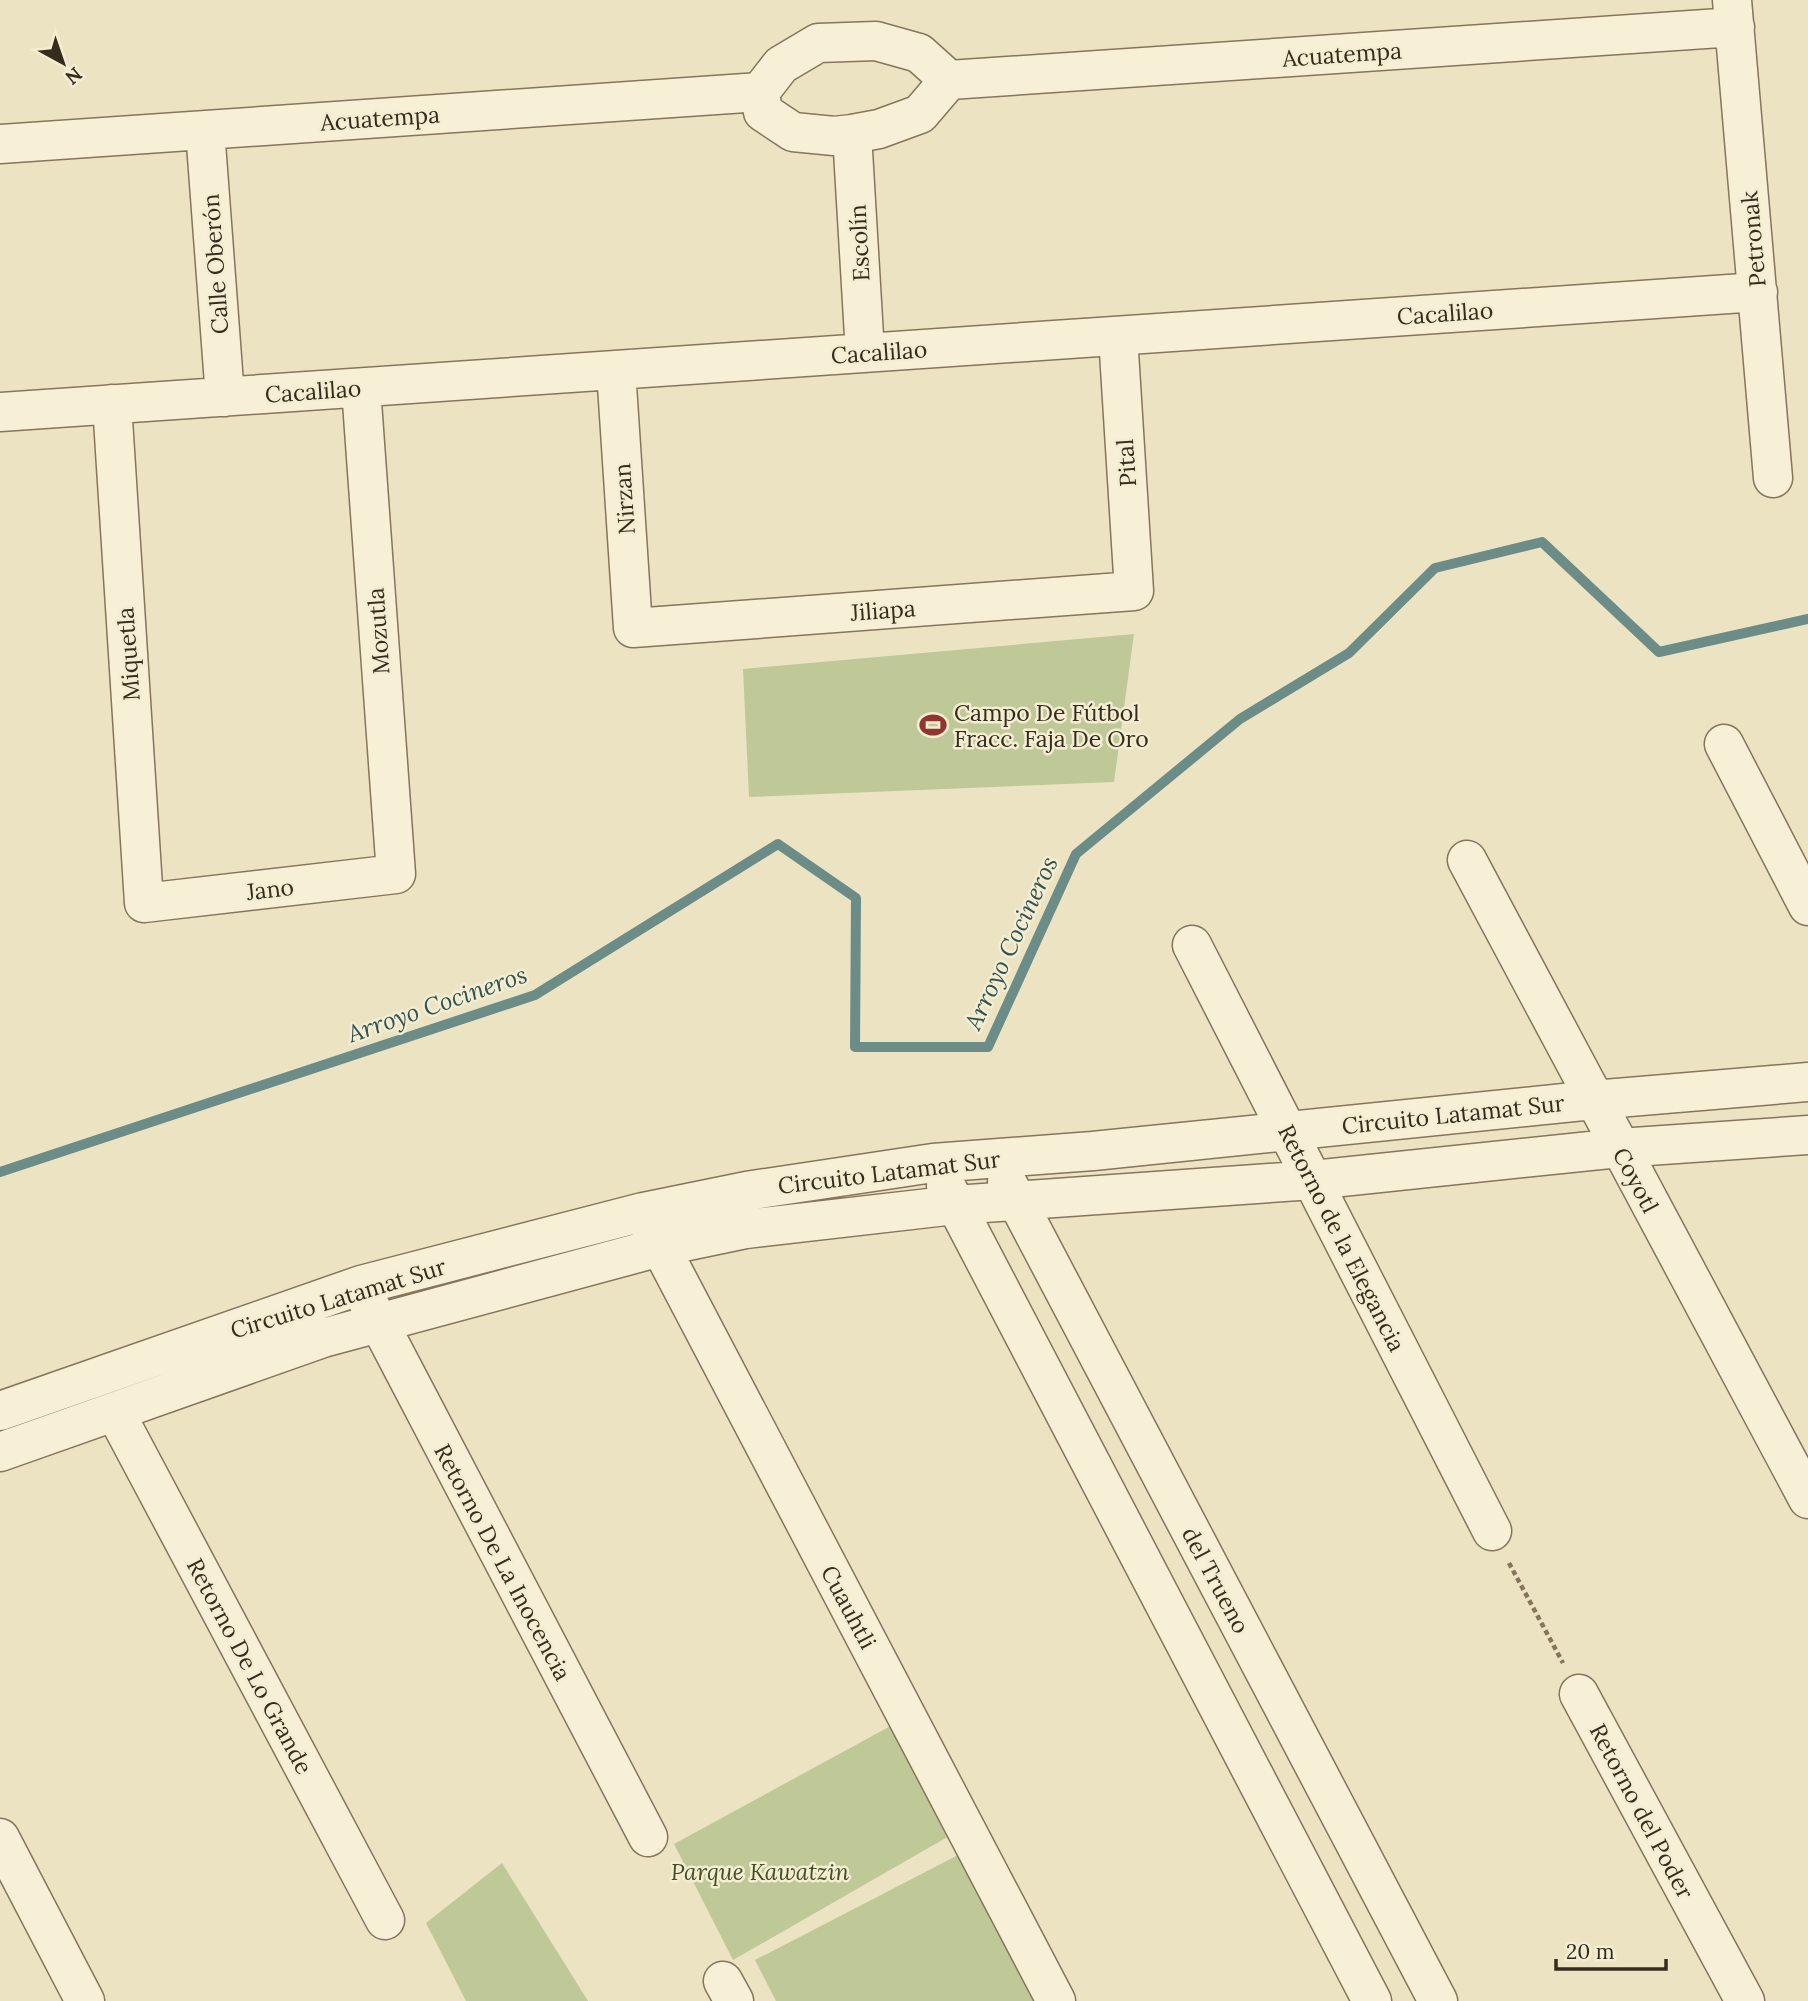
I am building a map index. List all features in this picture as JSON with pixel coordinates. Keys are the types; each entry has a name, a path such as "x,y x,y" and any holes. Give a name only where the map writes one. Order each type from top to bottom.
{"street":[{"name":"Acuatempa","path":"949,80 1733,14"},
{"name":"Petronak","path":"1733,14 1773,478"},
{"path":"876,41 919,53 949,80 920,114 878,129 834,136 793,132 763,112 760,92 780,65 818,43 876,41"},
{"name":"Acuatempa","path":"0,144 760,92"},
{"name":"Calle Oberón","path":"205,130 225,397"},
{"name":"Escolín","path":"852,134 865,353"},
{"name":"Cacalilao","path":"0,412 1758,292"},
{"name":"Pital","path":"1118,336 1134,591"},
{"name":"Nirzan","path":"616,370 632,628"},
{"name":"Mozutla","path":"361,388 396,874"},
{"name":"Miquetla","path":"112,404 145,903"},
{"name":"Jiliapa","path":"632,628 1134,591"},
{"path":"1724,744 1808,906"},
{"name":"Coyotl","path":"1467,860 1808,1499"},
{"name":"Jano","path":"145,903 396,874"},
{"name":"Retorno de la Elegancia","path":"1192,945 1492,1531"},
{"name":"Circuito Latamat Sur","path":"0,1411 361,1285 643,1212 835,1175 933,1163 1808,1082"},
{"name":"Circuito Latamat Sur","path":"0,1452 323,1338 660,1247 746,1229 956,1205 1313,1180 1619,1148 1808,1135"},
{"name":"del Trueno","path":"994,1158 1438,2001"},
{"path":"933,1163 1372,2001"},
{"name":"Cuauhtli","path":"643,1212 1056,2001"},
{"name":"Retorno De La Inocencia","path":"361,1285 377,1324 648,1837"},
{"name":"Retorno De Lo Grande","path":"115,1412 385,1920"},
{"name":"Retorno del Poder","path":"1579,1694 1745,2001"},
{"path":"0,1838 85,2001"}],"path":[{"path":"1492,1531 1579,1694"}],"green space":[{"name":"Campo De Fútbol Fracc. Faja De Oro","path":"1134,634 1114,782 749,797 743,669"},
{"name":"Parque Kawatzin","path":"907,1717 965,1827 733,1960 674,1844"},
{"path":"960,1854 1035,2001 776,2001 755,1960"},
{"path":"502,1863 588,2001 466,2001 426,1923"}],"waterway":[{"name":"Arroyo Cocineros","path":"0,1172 535,995 778,844 856,898 855,1047 988,1047 1076,854 1240,719 1349,653 1435,568 1542,542 1659,652 1808,619"}],"place":[{"name":"Campo De Fútbol Fracc. Faja De Oro","path":"933,725"}]}
